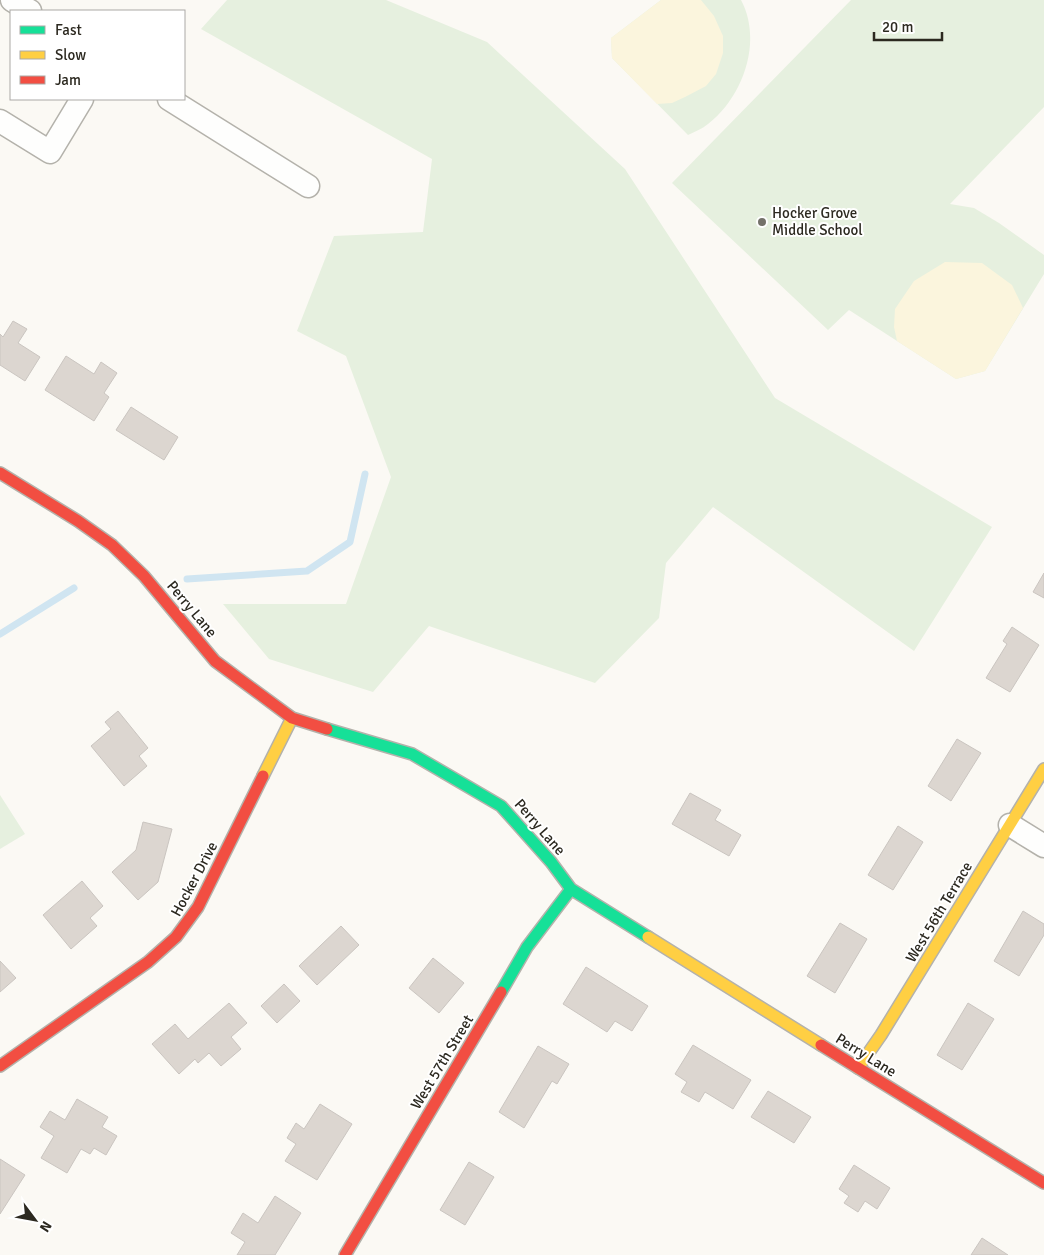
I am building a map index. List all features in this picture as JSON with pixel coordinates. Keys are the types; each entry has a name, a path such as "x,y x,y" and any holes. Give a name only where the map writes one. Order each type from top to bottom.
{"street":[{"path":"12,0 28,10"},
{"path":"0,121 50,152 81,100"},
{"path":"171,100 308,186"},
{"name":"Perry Lane","path":"0,473 78,521 112,545 144,576 215,661 292,718 412,754 501,806 551,862 571,889 1044,1183"},
{"name":"Hocker Drive","path":"0,1066 148,962 170,944 186,926 198,907 292,718"},
{"name":"West 56th Terrace","path":"858,1068 882,1035 1044,770"},
{"path":"1010,825 1044,846"},
{"name":"West 57th Street","path":"345,1255 527,947 571,889"}],"green space":[{"path":"227,0 386,0 487,42 625,169 775,398 992,527 914,651 713,507 666,563 659,618 595,683 429,626 373,692 269,659 223,604 346,604 391,477 346,356 297,331 334,236 423,232 432,159 201,29"},
{"path":"661,0 741,0 747,16 750,33 749,50 740,84 720,113 706,126 688,135 612,58 611,38"},
{"path":"851,0 1044,0 1044,107 950,204 974,208 1044,255 1044,274 985,371 956,379 849,310 828,330 672,183"},
{"path":"0,795 25,834 0,849"}],"sand":[{"path":"661,0 701,0 714,16 723,36 723,53 716,74 706,86 672,103 657,104 612,58 611,38"},
{"path":"945,262 982,263 1012,285 1023,308 985,371 956,379 897,341 894,327 895,309 914,281"}],"building":[{"path":"13,321 27,329 18,343 40,357 25,381 0,365 0,334 3,337"},
{"path":"66,356 94,374 101,362 117,373 104,393 109,397 94,421 45,390"},
{"path":"131,407 178,437 164,460 116,430"},
{"path":"1044,573 1044,598 1033,592"},
{"path":"1012,627 1039,645 1010,692 986,678 1007,644 1003,641"},
{"path":"118,711 148,748 139,756 147,766 124,786 91,746 111,729 105,722"},
{"path":"957,739 981,753 951,801 928,786"},
{"path":"690,793 721,810 715,820 741,835 729,856 672,824"},
{"path":"143,822 172,829 158,882 138,900 112,872 136,850"},
{"path":"898,826 923,842 893,890 868,875"},
{"path":"82,881 103,906 90,918 97,926 71,949 43,915"},
{"path":"1023,911 1044,924 1044,935 1019,976 994,961"},
{"path":"840,923 867,939 835,993 807,976"},
{"path":"341,926 359,945 317,985 299,966"},
{"path":"433,958 464,983 439,1013 409,988"},
{"path":"0,961 16,978 0,992"},
{"path":"586,967 648,1006 632,1031 615,1021 607,1032 563,1004"},
{"path":"284,984 300,1001 277,1023 261,1006"},
{"path":"229,1003 247,1023 231,1037 241,1049 221,1066 209,1053 198,1063 195,1059 179,1074 152,1044 175,1024 188,1039"},
{"path":"968,1003 994,1019 962,1070 937,1055"},
{"path":"693,1045 751,1080 733,1109 705,1092 699,1102 681,1092 687,1082 675,1074"},
{"path":"538,1046 569,1064 557,1084 552,1081 524,1128 499,1112"},
{"path":"768,1091 811,1117 794,1143 751,1117"},
{"path":"77,1099 108,1117 102,1127 117,1136 106,1155 94,1148 90,1154 81,1149 67,1173 41,1158 54,1136 40,1127 50,1111 65,1120"},
{"path":"320,1104 352,1124 317,1180 285,1161 296,1144 287,1138 296,1123 304,1129"},
{"path":"0,1159 25,1175 0,1214"},
{"path":"469,1162 494,1177 465,1225 440,1210"},
{"path":"854,1165 890,1188 877,1209 865,1201 858,1212 844,1203 849,1196 839,1189"},
{"path":"275,1196 301,1213 275,1255 237,1255 245,1242 231,1233 243,1213 258,1223"},
{"path":"982,1238 1008,1255 971,1255"}],"waterway":[{"path":"187,579 307,571 350,542 365,474"},
{"path":"0,634 74,588"}],"traffic: fast":[{"path":"327,729 412,754 501,806 551,862 571,889 648,937"},
{"path":"501,992 527,947 571,889"}],"traffic: slow":[{"path":"263,776 292,718"},
{"path":"858,1068 881,1035 1044,769"},
{"path":"648,937 821,1045"}],"traffic: jam":[{"path":"0,473 78,521 112,545 144,576 215,661 292,718 327,729"},
{"path":"0,1066 148,962 176,937 198,907 263,776"},
{"path":"345,1255 501,992"},
{"path":"821,1045 1044,1183"}],"place":[{"name":"Hocker Grove Middle School","path":"762,222"}]}
